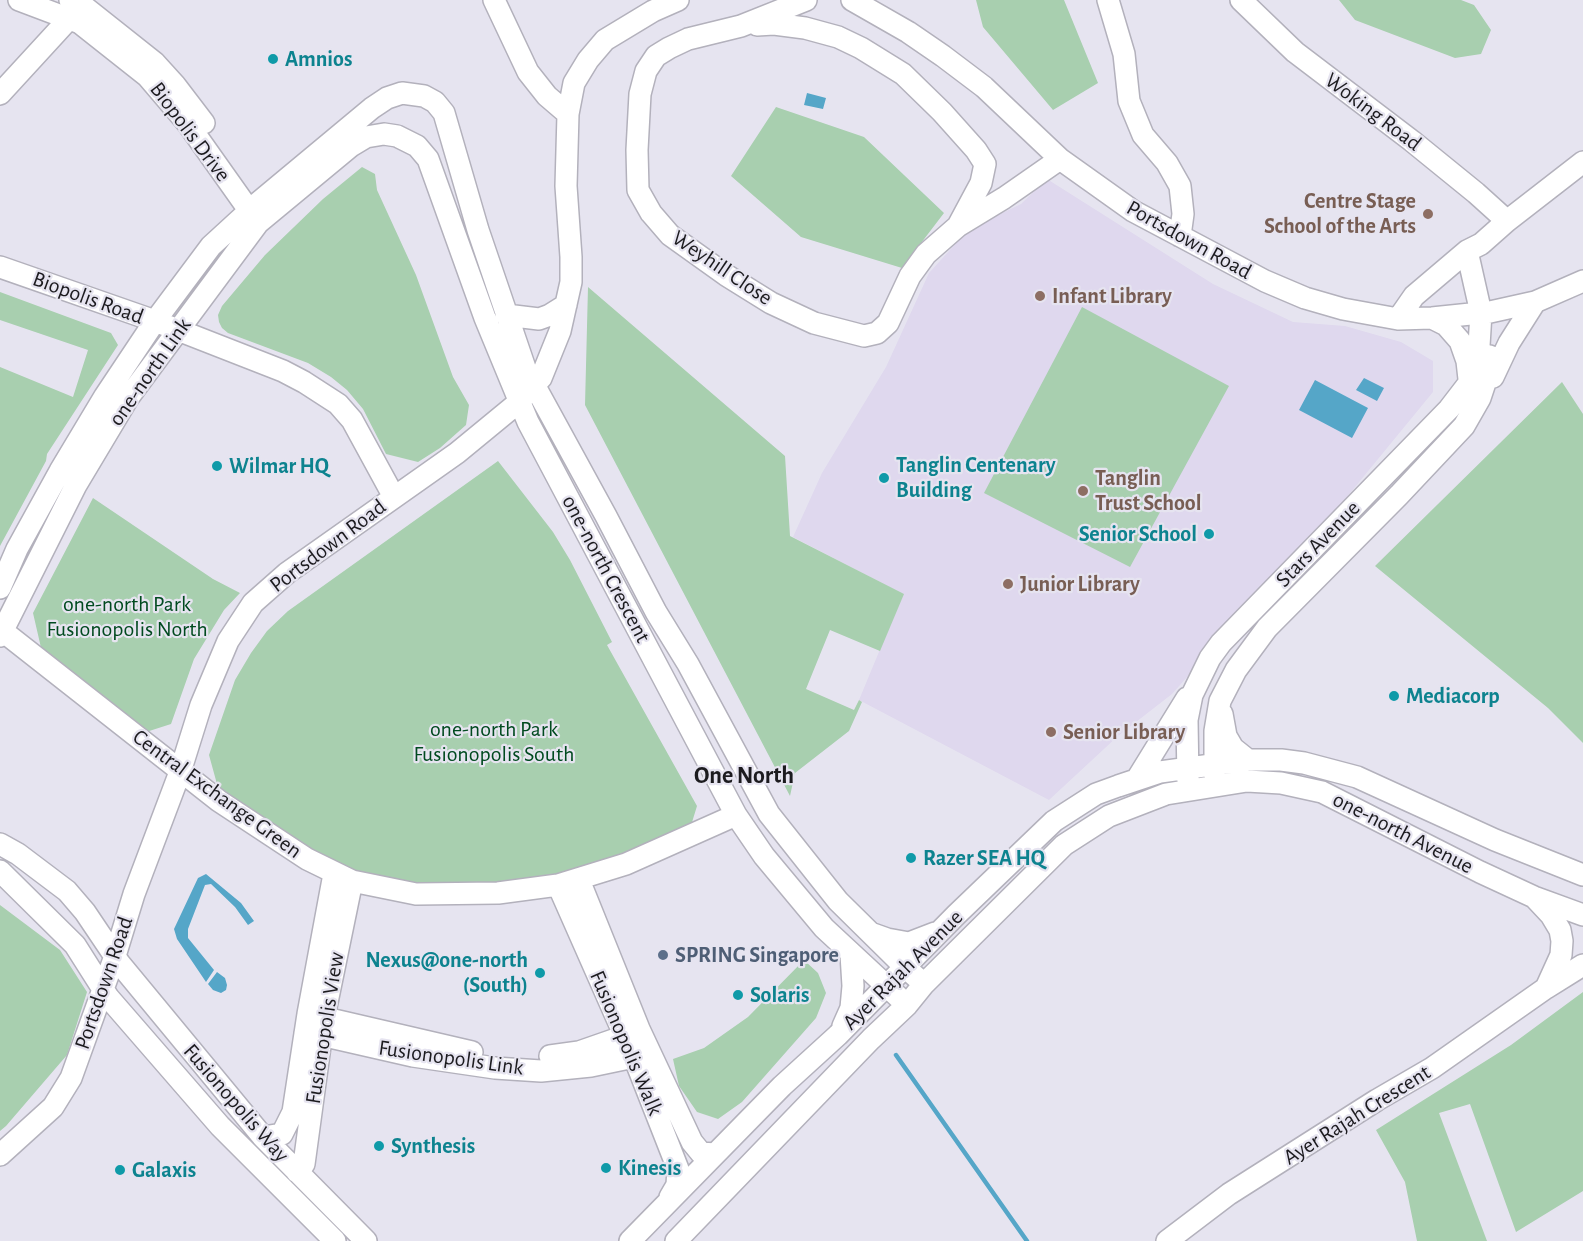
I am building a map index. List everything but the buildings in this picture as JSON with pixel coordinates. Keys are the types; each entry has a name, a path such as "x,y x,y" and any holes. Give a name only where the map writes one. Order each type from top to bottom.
{"street":[{"name":"Biopolis Drive","path":"19,0 77,6 155,63 202,119 259,212"},
{"path":"494,0 528,72 547,96 568,114"},
{"name":"Portsdown Road","path":"0,1155 53,1107 71,1078 115,956 134,894 180,772 201,705 228,641 253,603 287,573 457,453 519,402 541,378 551,355 571,282 566,186 568,114 574,83 588,60 605,40 653,11 678,0"},
{"name":"Weyhill Close","path":"806,0 741,26 688,39 657,56 646,71 640,94 637,150 638,190 651,213 670,236 726,275 771,303 814,323 864,336 877,333 888,323 910,276 926,254 958,226 1004,198 1060,159"},
{"name":"Portsdown Road","path":"852,0 908,32 984,87 1060,159 1132,211 1265,281 1305,298 1343,309 1398,319 1432,318 1485,312 1535,302 1583,281"},
{"path":"1108,0 1124,54 1129,101 1143,135 1167,163 1180,186 1183,214 1180,236"},
{"name":"Woking Road","path":"1241,0 1295,52 1412,141 1507,221"},
{"path":"0,94 77,6"},
{"name":"Weyhill Close","path":"741,26 774,24 805,28 838,37 861,48 903,74 942,112 984,160 985,170 981,183 958,226"},
{"name":"one-north Crescent","path":"345,140 372,108 387,98 402,93 424,96 440,107 444,113 452,133 468,196 525,368 769,814 838,901 864,927"},
{"name":"one-north Crescent","path":"345,140 384,134 398,136 417,146 428,159 485,318 519,402 736,816 764,856 824,928 907,1005"},
{"name":"one-north Link","path":"0,588 17,549 105,396 155,321 211,246 259,212 345,140"},
{"path":"1398,319 1414,296 1583,162"},
{"name":"one-north Link","path":"1,632 76,485 128,398 259,212"},
{"name":"Stars Avenue","path":"1216,785 1215,731 1220,701 1236,670 1267,628 1464,426 1474,390 1490,359 1474,247"},
{"name":"Biopolis Road","path":"0,267 155,321 283,371 304,382 338,405 352,420 394,497"},
{"path":"1432,318 1446,325 1460,341 1474,390 1493,377 1509,343 1535,302"},
{"path":"506,315 539,319 566,305"},
{"name":"Stars Avenue","path":"1188,790 1187,720 1192,694 1200,676 1221,643 1449,409 1474,390"},
{"name":"Central Exchange Green","path":"1,632 164,757 180,772 279,842 343,877 416,894 488,893 558,885 626,864 736,816"},
{"path":"1137,779 1200,676"},
{"path":"1220,701 1226,736 1233,747 1248,760"},
{"name":"one-north Avenue","path":"1214,764 1248,760 1281,760 1337,770 1495,840 1583,875"},
{"name":"Ayer Rajah Avenue","path":"630,1241 782,1086 838,1035 1054,822 1096,794 1137,779 1160,772 1214,764"},
{"name":"one-north Avenue","path":"1216,785 1247,781 1281,783 1322,792 1480,872 1534,897 1583,915"},
{"name":"Ayer Rajah Avenue","path":"676,1241 871,1039 907,1005 924,984 1064,845 1109,816 1166,794 1216,785"},
{"name":"Fusionopolis Way","path":"0,844 18,854 67,891 164,1020 263,1137 366,1241"},
{"name":"Fusionopolis Way","path":"0,871 75,945 103,990 220,1126 335,1241"},
{"name":"Fusionopolis View","path":"263,1137 282,1134 293,1112 315,1025 343,877"},
{"name":"Fusionopolis Walk","path":"579,880 639,1029 692,1142 700,1153 715,1154"},
{"name":"Fusionopolis Walk","path":"558,885 634,1057 678,1169 677,1185 668,1202"},
{"path":"1534,897 1551,915 1561,935 1561,955 1546,988"},
{"path":"864,927 887,939 909,943 944,929"},
{"path":"864,927 924,984"},
{"path":"838,1035 851,1008 853,986 851,954"},
{"name":"Ayer Rajah Crescent","path":"1167,1241 1229,1194 1377,1100 1432,1068 1546,988 1583,965"},
{"name":"Fusionopolis View","path":"297,1172 304,1164 315,1025"},
{"name":"Fusionopolis Link","path":"315,1025 461,1050 532,1058 579,1052 625,1036"},
{"name":"Fusionopolis Link","path":"315,1025 413,1056 495,1068 541,1071 591,1066 634,1057"}],"shaded area":[{"name":"Tanglin Trust School","path":"1047,179 1213,284 1293,322 1345,326 1401,342 1433,361 1433,392 1346,498 1172,694 1118,736 1049,800 859,700 903,594 793,537 822,473 886,367 929,273 969,229 1021,204"}],"green space":[{"path":"976,0 1064,0 1098,83 1053,110 983,27"},
{"path":"1339,0 1461,0 1474,5 1491,30 1481,54 1455,58 1355,20"},
{"path":"776,107 864,137 944,213 902,268 801,237 731,176"},
{"path":"362,167 375,174 377,190 416,275 453,377 469,405 466,425 440,448 418,462 386,454 363,409 347,390 331,377 308,363 228,333 219,322 218,315 222,306 265,255 323,199"},
{"path":"588,287 785,456 790,536 904,594 880,651 830,630 806,689 854,710 859,700 862,702 849,731 795,773 790,796 585,405"},
{"path":"0,292 111,333 118,345 47,454 46,461 0,546 0,367 73,397 88,350 0,320"},
{"path":"1082,307 1229,386 1130,567 984,493"},
{"path":"1562,382 1583,414 1583,743 1548,708 1375,566"},
{"name":"one-north Park Fusionopolis South","path":"498,461 553,532 570,560 612,642 607,645 697,806 689,832 607,865 502,887 418,888 351,869 294,844 220,795 209,755 235,680 267,631 288,611"},
{"name":"one-north Park Fusionopolis North","path":"93,498 213,579 240,593 224,610 194,659 171,724 143,733 42,652 33,613"},
{"path":"0,905 60,950 87,992 67,1055 0,1131"},
{"path":"804,960 818,973 826,993 816,1018 742,1102 718,1119 697,1112 679,1086 673,1059 704,1048 748,1017"},
{"path":"1583,992 1583,1191 1516,1232 1470,1104 1439,1113 1487,1241 1417,1241 1405,1182 1376,1130 1511,1045"}],"water":[{"path":"807,93 826,98 823,109 804,105"},
{"path":"1364,378 1384,388 1377,401 1356,390"},
{"path":"1315,380 1368,408 1352,438 1299,410"},
{"path":"206,874 241,903 254,921 248,925 235,907 211,884 205,885 188,929 188,938 214,970 206,982 177,939 174,929 198,878"},
{"path":"217,972 225,978 227,985 226,990 221,993 213,990 208,984"}],"waterway":[{"path":"896,1055 1027,1241"}],"place":[{"name":"Amnios","path":"273,59"},
{"name":"Centre Stage School of the Arts","path":"1428,214"},
{"name":"Infant Library","path":"1040,296"},
{"name":"Wilmar HQ","path":"217,466"},
{"name":"Tanglin Centenary Building","path":"884,478"},
{"name":"Tanglin Trust School","path":"1083,491"},
{"name":"Senior School","path":"1209,534"},
{"name":"Junior Library","path":"1008,584"},
{"name":"Mediacorp","path":"1394,696"},
{"name":"Senior Library","path":"1051,732"},
{"name":"Razer SEA HQ","path":"911,858"},
{"name":"SPRING Singapore","path":"663,955"},
{"name":"Nexus@one-north (South)","path":"540,973"},
{"name":"Solaris","path":"738,995"},
{"name":"Synthesis","path":"379,1146"},
{"name":"Kinesis","path":"606,1168"},
{"name":"Galaxis","path":"120,1170"}],"district":[{"name":"One North","path":"744,776"}]}
